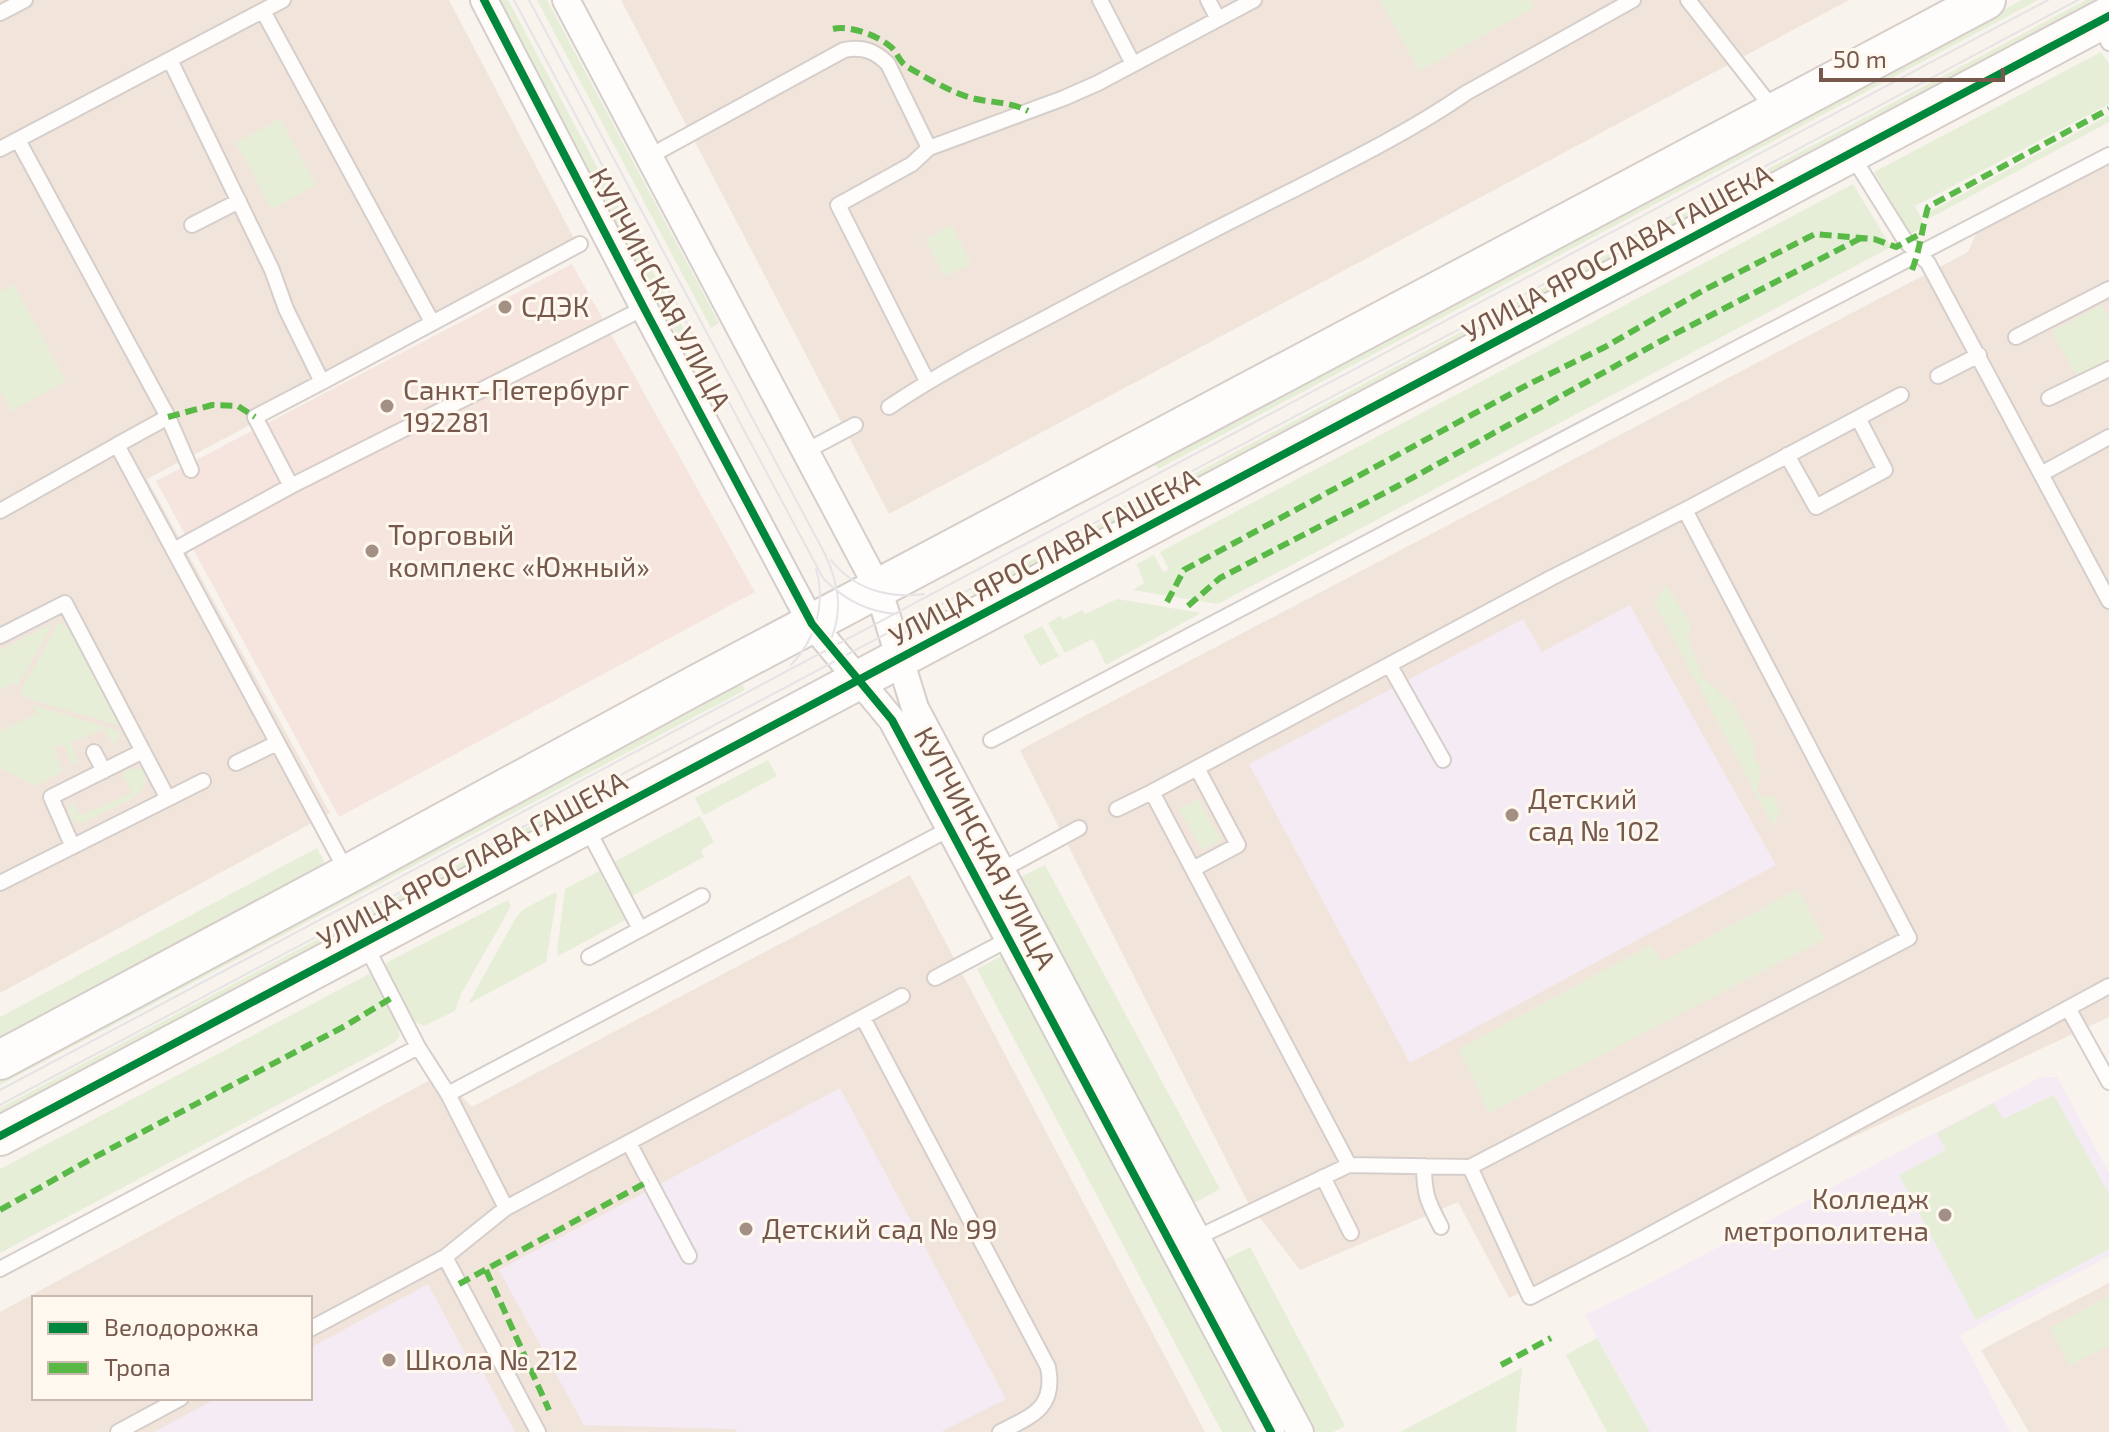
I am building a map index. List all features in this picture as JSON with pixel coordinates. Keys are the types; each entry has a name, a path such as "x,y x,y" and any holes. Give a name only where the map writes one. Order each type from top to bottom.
{"street":[{"name":"КУПЧИНСКАЯ УЛИЦА","path":"484,0 812,624 892,720 961,823 1281,1429"},
{"name":"КУПЧИНСКАЯ УЛИЦА","path":"566,0 878,588 915,708 961,823"},
{"name":"УЛИЦА ЯРОСЛАВА ГАШЕКА","path":"0,1060 878,588 1986,0"},
{"name":"УЛИЦА ЯРОСЛАВА ГАШЕКА","path":"0,1136 1851,153 2105,27"}],"lane":[{"path":"0,13 25,0"},
{"path":"0,149 283,0"},
{"path":"1100,0 1133,64"},
{"path":"1208,0 1218,19"},
{"path":"927,381 838,205 912,164 929,148 1064,98 1254,0"},
{"path":"889,407 927,381 1367,152 1633,0"},
{"path":"1688,0 1776,112"},
{"path":"263,11 432,322"},
{"path":"650,156 844,50 855,48 868,49 888,64 929,148"},
{"path":"170,60 272,270 286,309 322,382"},
{"path":"18,140 168,417 191,470"},
{"path":"1851,153 1906,242 1928,263 2109,601"},
{"path":"991,740 2109,155"},
{"path":"192,225 239,201"},
{"path":"291,486 255,417 580,244"},
{"path":"2016,337 2109,289"},
{"path":"174,550 291,486 644,308"},
{"path":"1938,376 1979,355"},
{"path":"2049,398 2109,369"},
{"path":"1117,809 1901,395"},
{"path":"0,511 168,417"},
{"path":"1787,455 1816,507 1885,470 1858,418"},
{"path":"806,451 855,425"},
{"path":"2041,474 2109,437"},
{"path":"117,445 348,874"},
{"path":"1185,1244 1349,1165 1470,1167 1909,938 1685,510"},
{"path":"0,636 65,603 167,797"},
{"path":"1390,666 1443,760"},
{"path":"236,763 277,743"},
{"path":"72,845 51,797 143,751"},
{"path":"94,752 104,771"},
{"path":"1193,869 1238,845 1197,768"},
{"path":"0,883 203,781"},
{"path":"1152,792 1349,1165"},
{"path":"448,1094 961,823"},
{"path":"585,825 640,929"},
{"path":"990,876 1079,828"},
{"path":"589,957 702,896"},
{"path":"935,978 1020,934"},
{"path":"364,942 418,1047 448,1094 506,1208"},
{"path":"1470,1167 1530,1297 2109,986"},
{"path":"312,1328 445,1257 506,1208 902,996"},
{"path":"2068,1008 2109,1082"},
{"path":"863,1018 1048,1367 1049,1392 1044,1404 1036,1414 1000,1432"},
{"path":"0,1269 418,1047"},
{"path":"629,1143 689,1256"},
{"path":"1424,1166 1427,1200 1441,1227"},
{"path":"1323,1177 1351,1233"},
{"path":"445,1257 538,1432"},
{"path":"118,1432 177,1400"}],"shaded area":[{"path":"0,0 449,0 581,252 147,479 330,813 0,993"},
{"path":"621,0 1849,0 889,514"},
{"path":"2109,146 2109,1017 1509,1298 1458,1202 1300,1270 1247,1201 1020,750 1968,252 1986,211"},
{"path":"572,264 755,592 339,817 156,481"},
{"name":"Детский сад № 102","path":"1630,605 1776,865 1410,1063 1249,764 1523,619 1542,652"},
{"path":"910,875 1205,1432 0,1432 0,1312 441,1074 472,1107"},
{"name":"Колледж метрополитена","path":"2041,1077 2057,1077 2109,1173 2109,1256 1960,1335 2010,1432 1650,1432 1585,1315"},
{"name":"Детский сад № 99","path":"840,1088 1006,1399 941,1432 738,1432 734,1429 584,1425 499,1270"},
{"path":"2109,1283 2109,1432 2029,1432 1981,1350"},
{"name":"Школа № 212","path":"428,1284 476,1374 483,1372 515,1432 154,1432 213,1400 312,1400 312,1347"}],"green space":[{"path":"498,0 508,0 689,339 681,344"},
{"path":"537,0 547,0 719,323 711,328"},
{"path":"1380,0 1531,0 1535,7 1419,71"},
{"path":"2022,0 2038,0 1158,469 1154,462"},
{"path":"2086,0 2106,0 976,600 972,592"},
{"path":"2101,52 2109,64 2109,104 1915,206 1925,226 1911,234 1874,172"},
{"path":"2109,115 2109,122 1930,218 1927,213"},
{"path":"280,119 316,185 272,209 236,143"},
{"path":"1853,184 1891,247 1218,604 1133,590 1144,583 1137,564 1154,555 1163,572 1169,570 1160,552"},
{"path":"952,225 971,264 944,277 925,239"},
{"path":"14,285 66,381 11,411 0,390 0,292"},
{"path":"2102,305 2109,318 2109,360 2077,377 2052,331"},
{"path":"1667,585 1690,625 1688,641 1704,679 1732,703 1755,744 1755,758 1761,769 1757,790 1763,799 1773,794 1780,812 1773,826 1654,602"},
{"path":"1117,599 1201,613 1106,665 1093,639 1065,653 1048,623 1060,616 1063,620 1082,610 1085,614"},
{"path":"59,622 70,629 120,726 26,698 20,692"},
{"path":"53,623 17,686 15,683 0,690 0,650"},
{"path":"1042,626 1059,656 1040,666 1023,636"},
{"path":"741,682 745,690 0,1085 0,1076"},
{"path":"32,705 120,731 119,738 114,745 104,728 71,743 78,762 72,764 64,744 54,748 63,772 34,786 0,767 0,731 38,713"},
{"path":"768,760 777,776 704,815 695,798"},
{"path":"143,768 145,784 129,800 87,821 71,819 68,809 73,802 80,816 132,793 124,770"},
{"path":"1198,799 1221,840 1202,850 1179,809"},
{"path":"549,816 553,823 0,1119 0,1108"},
{"path":"700,816 714,842 701,850 704,857 632,896 614,862"},
{"path":"317,848 324,865 0,1037 0,1017"},
{"path":"1045,865 1220,1189 1194,1203 1019,878"},
{"path":"599,871 625,920 558,956 565,889"},
{"path":"1798,889 1825,939 1489,1113 1459,1049 1651,945 1662,962"},
{"path":"556,892 546,962 468,1004 517,916"},
{"path":"508,900 511,906 461,994 455,1011 424,1026 417,1023 411,1017 386,963"},
{"path":"1002,956 1254,1430 1222,1432 977,969"},
{"path":"369,974 396,1021 399,1037 394,1043 0,1253 0,1169"},
{"path":"2054,1095 2109,1194 2109,1249 1976,1320 1899,1175 1946,1150 1937,1133 1994,1103 2003,1119"},
{"path":"1250,1247 1345,1426 1333,1432 1316,1432 1224,1260"},
{"path":"2109,1296 2109,1345 2070,1366 2050,1328"},
{"path":"1597,1338 1650,1432 1607,1432 1566,1355"},
{"path":"1522,1367 1516,1432 1400,1432 1518,1370"}],"tram line":[{"path":"514,0 823,578 857,604 897,614"},
{"path":"529,0 825,554 838,603 835,627 825,652"},
{"path":"0,1090 2048,0"},
{"path":"0,1105 2078,0"},
{"path":"831,560 850,578 873,590 898,595 924,594"},
{"path":"791,665 807,644 817,620 820,595 816,569"}],"marked path":[{"path":"833,29 855,30 878,39 893,49 906,66 961,95 1028,111"},
{"path":"1912,270 1928,207 2109,109"},
{"path":"1167,602 1184,570 1529,384 1605,347 1704,290 1815,234 1874,239 1896,247 1920,234"},
{"path":"1188,606 1220,578 1394,488 1659,342 1861,238"},
{"path":"168,417 212,405 238,406 255,417"},
{"path":"0,1210 345,1026 393,997"},
{"path":"459,1284 649,1181"},
{"path":"486,1270 549,1410"},
{"path":"1501,1365 1551,1338"}],"cycle path":[{"path":"484,0 812,624 892,720 1271,1432"},
{"path":"0,1136 2109,16"}],"place":[{"name":"СДЭК","path":"505,307"},
{"name":"Санкт-Петербург 192281","path":"387,406"},
{"name":"Торговый комплекс «Южный»","path":"372,551"},
{"name":"Детский сад № 102","path":"1512,815"},
{"name":"Колледж метрополитена","path":"1945,1215"},
{"name":"Детский сад № 99","path":"746,1229"},
{"name":"Школа № 212","path":"389,1360"}]}
